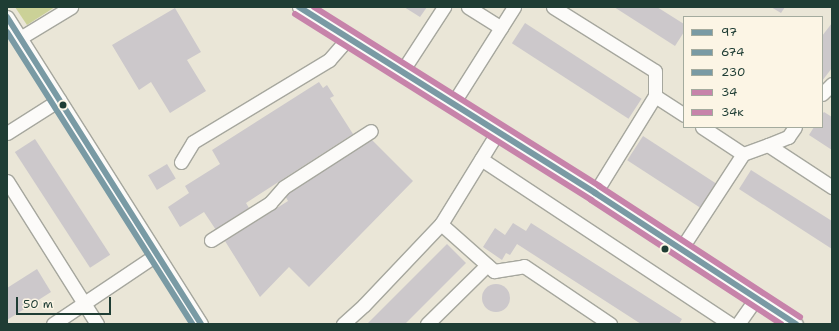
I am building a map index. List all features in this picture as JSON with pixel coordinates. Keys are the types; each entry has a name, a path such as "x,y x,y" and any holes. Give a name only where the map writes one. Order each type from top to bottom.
{"street":[{"path":"20,38 71,7"},
{"path":"299,7 401,73 595,193 796,324"},
{"path":"401,73 444,7"},
{"path":"468,7 501,28"},
{"path":"452,105 514,7"},
{"path":"553,7 655,71 655,96 595,193"},
{"path":"7,17 201,324"},
{"path":"181,162 193,142 329,60 347,39"},
{"path":"823,93 832,84"},
{"path":"655,96 683,114"},
{"path":"7,133 59,100"},
{"path":"704,128 743,154"},
{"path":"680,249 743,154 788,137 794,128"},
{"path":"212,240 270,203 284,187 371,131"},
{"path":"343,324 369,300 440,224 497,133"},
{"path":"768,145 832,187"},
{"path":"480,159 730,324"},
{"path":"7,181 97,324"},
{"path":"440,224 494,271 524,266 610,324"},
{"path":"53,324 157,254"},
{"path":"427,324 487,265"},
{"path":"738,324 756,298"}],"green space":[{"path":"15,7 55,7 27,25"}],"building":[{"path":"404,7 427,7 420,17"},
{"path":"614,7 657,7 683,23 683,34 675,46"},
{"path":"771,7 785,7 781,13"},
{"path":"175,8 201,52 187,60 206,91 170,113 151,82 139,90 112,45"},
{"path":"525,23 642,99 629,119 512,43"},
{"path":"832,23 832,68 823,80 823,35"},
{"path":"319,82 323,88 327,85 334,96 330,98 353,134 246,203 249,208 216,230 204,212 180,227 168,207 189,193 185,186 220,164 212,150"},
{"path":"824,112 832,117 832,150 809,135 813,128 823,128"},
{"path":"643,136 718,184 702,209 627,160"},
{"path":"35,139 110,255 90,268 15,152"},
{"path":"371,139 413,181 309,287 289,267 260,297 225,241 288,201 284,194"},
{"path":"167,164 176,179 157,190 148,175"},
{"path":"751,170 832,221 832,249 739,189"},
{"path":"513,223 526,231 531,223 682,319 679,324 641,324 517,244 510,255 506,253 502,260 483,247 495,228 505,235"},
{"path":"447,244 466,263 405,324 367,324"},
{"path":"37,269 51,292 7,320 7,288"},
{"path":"496,284 506,288 510,298 506,308 496,312 486,308 482,298 486,288"}],"transit line":[{"name":"230","path":"299,7 595,193 796,324"},
{"name":"34к","path":"314,7 599,186 800,317"},
{"name":"34","path":"295,14 591,200 781,324"},
{"name":"97","path":"7,17 201,324"},
{"name":"674","path":"7,32 192,324"}]}
